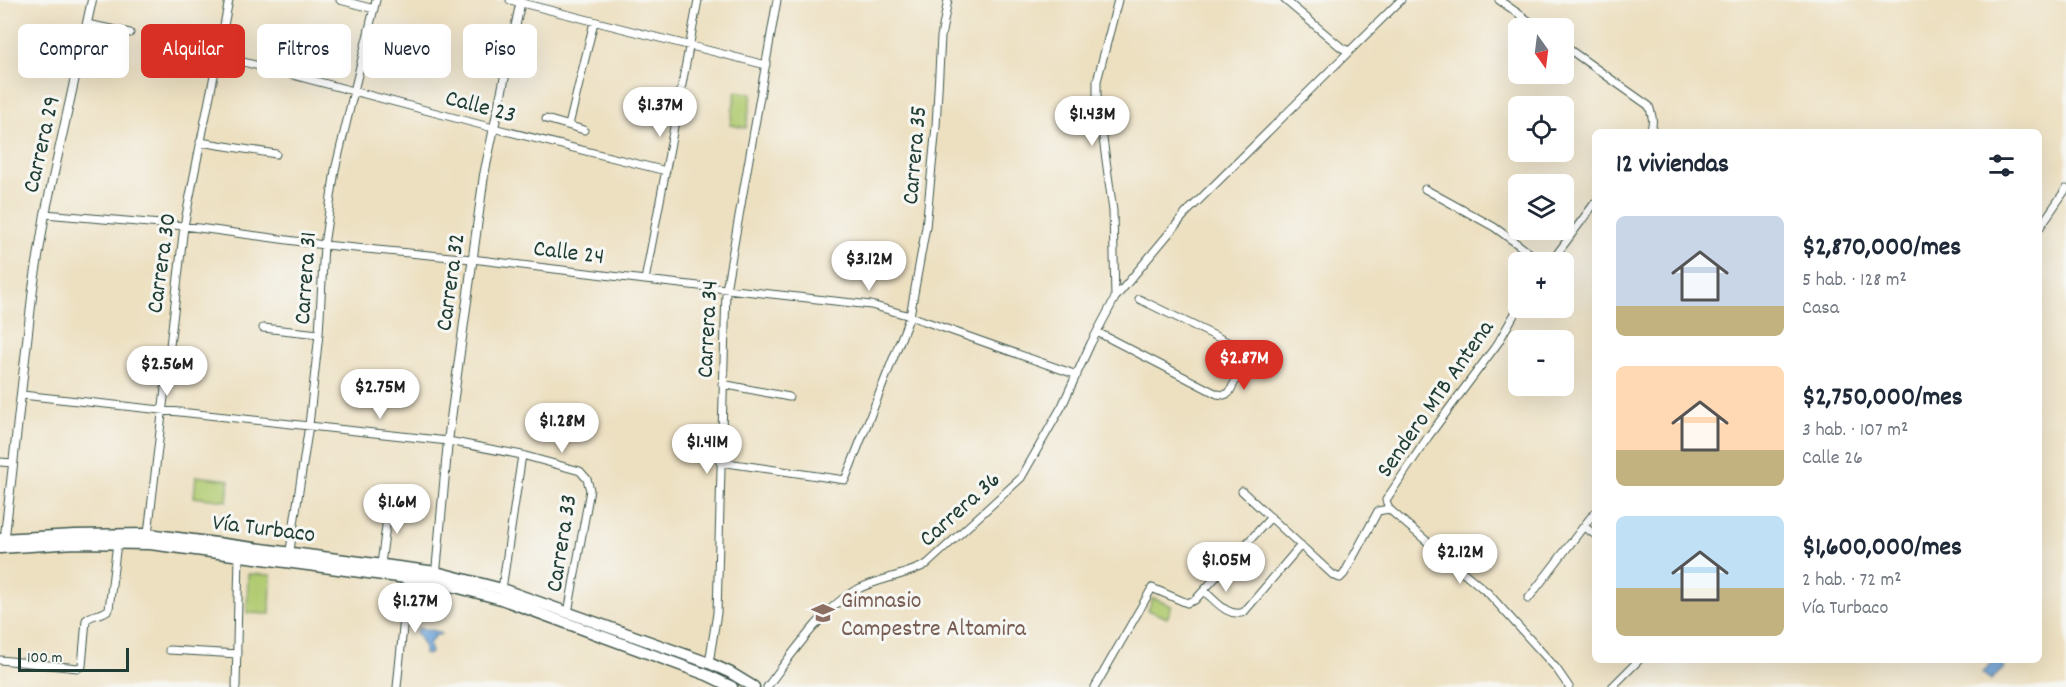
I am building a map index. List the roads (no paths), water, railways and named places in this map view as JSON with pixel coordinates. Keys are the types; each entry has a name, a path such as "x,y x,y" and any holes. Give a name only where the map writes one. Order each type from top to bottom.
{"highway":[{"name":"Vía Turbaco","path":"2,543 148,534 436,582 501,599 707,675 732,687"},
{"name":"Vía Turbaco","path":"49,540 239,550"},
{"name":"Vía Turbaco","path":"289,557 381,564 436,572 502,589 709,663 754,687"}],"street":[{"name":"Carrera 29","path":"87,24 92,0"},
{"name":"Carrera 30","path":"224,24 229,0"},
{"path":"340,0 374,9"},
{"name":"Carrera 31","path":"289,557 309,425 319,334 324,244 335,170 376,0"},
{"path":"510,0 766,65"},
{"path":"645,280 698,0"},
{"name":"Carrera 34","path":"709,663 717,612 726,290 777,0"},
{"name":"Carrera 35","path":"720,462 845,480 910,316 926,226 936,126 941,37 948,0"},
{"path":"1115,298 1113,211 1097,81 1118,0"},
{"path":"1285,0 1337,44 1350,51"},
{"path":"1115,298 1186,213 1401,0"},
{"path":"1499,0 1525,18"},
{"name":"Carrera 32","path":"436,572 448,441 484,175 521,1"},
{"path":"569,125 594,22"},
{"path":"1574,53 1649,106 1653,118 1651,129"},
{"name":"Calle 23","path":"245,62 666,171"},
{"name":"Carrera 29","path":"2,543 22,395 33,288 45,214 75,78"},
{"name":"Carrera 30","path":"148,534 184,226 213,78"},
{"path":"546,119 584,130"},
{"path":"200,142 276,154"},
{"path":"1425,189 1494,227 1528,252"},
{"path":"2042,224 2066,189"},
{"path":"1558,252 1592,207"},
{"name":"Calle 24","path":"45,214 184,226 324,244 871,305 910,316 1077,375"},
{"name":"Carrera 36","path":"767,687 811,631 837,603 858,589 911,573 927,564 1021,478 1040,447 1115,298"},
{"path":"1097,332 1216,394 1229,393 1246,361 1244,350 1139,299"},
{"name":"Sendero MTB Antena","path":"1512,318 1498,343 1428,437 1386,500 1389,509 1488,593 1556,668 1569,687"},
{"path":"263,328 319,334"},
{"path":"722,384 789,397"},
{"path":"22,395 448,441 522,456 502,589"},
{"name":"Carrera 33","path":"522,456 580,471 587,479 590,490 568,613"},
{"path":"0,462 13,463"},
{"path":"1242,491 1272,516 1333,575 1340,578 1378,511 1389,509"},
{"path":"381,564 389,503"},
{"path":"1095,687 1152,588 1187,603 1195,600 1272,516"},
{"path":"1528,599 1592,516"},
{"path":"1585,527 1592,532"},
{"path":"0,660 78,668 82,666 86,620 90,615 105,613 109,609 117,543"},
{"path":"1204,591 1229,612 1237,614 1244,612 1301,545"},
{"path":"236,687 239,550"},
{"path":"397,687 408,579"},
{"path":"169,650 237,654"},
{"path":"1612,687 1636,663"}],"water":[{"path":"418,628 437,631 441,634 435,636 429,644 431,653 427,655 424,654 424,646 416,632"},
{"path":"1991,663 2002,663 2004,668 1991,680 1982,673"}],"place":[{"name":"Gimnasio Campestre Altamira","path":"823,613"}]}
